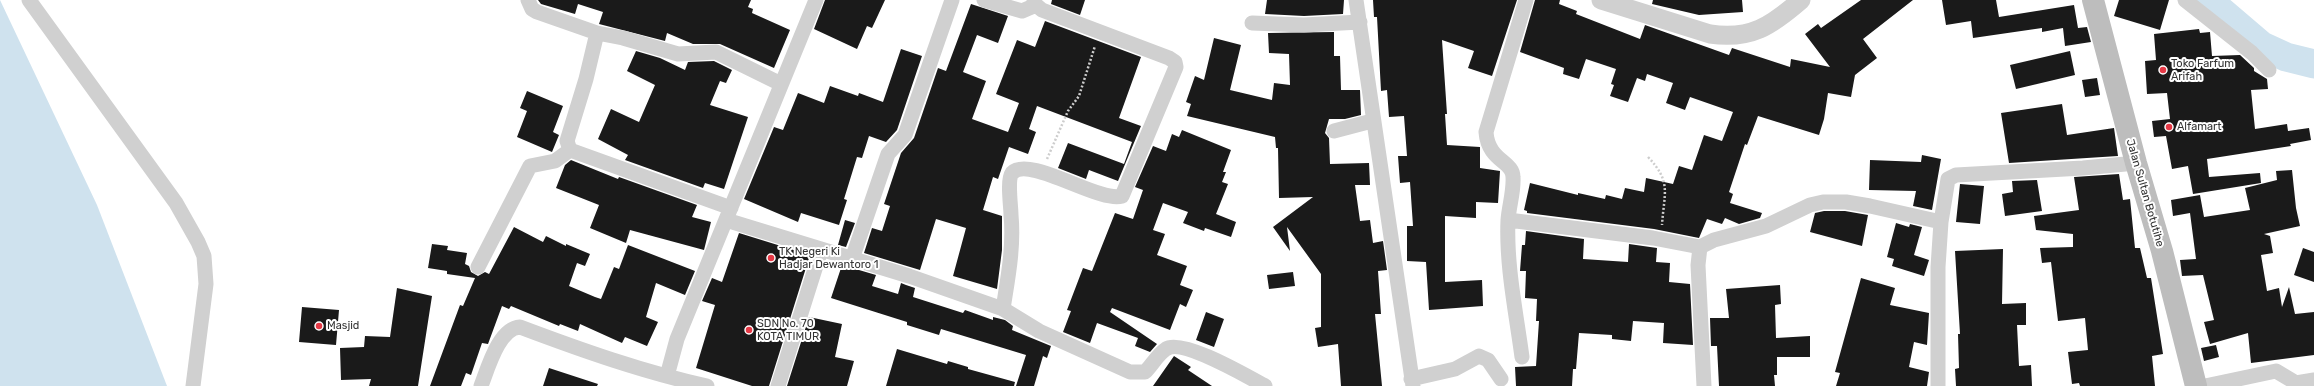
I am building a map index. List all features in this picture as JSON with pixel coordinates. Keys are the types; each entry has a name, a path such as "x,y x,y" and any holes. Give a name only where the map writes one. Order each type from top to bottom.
{"main road":[{"name":"Jalan Sultan Botutihe","path":"2092,0 2136,163 2162,251 2196,386"}],"street":[{"path":"29,0 176,203 198,242 204,256 206,284 193,386"},
{"path":"528,0 532,9 537,12 597,34 623,38 678,54 716,52 781,84"},
{"path":"668,376 677,339 816,0"},
{"path":"852,260 888,154 904,135 952,0"},
{"path":"984,0 1022,11 1035,2 1042,10 1169,58 1175,62 1176,67 1125,194 1118,197 1108,196 1042,172 1025,169 1017,171 1010,178 1012,257 1003,309"},
{"path":"1356,0 1372,121 1412,382 1454,369 1479,356 1488,360 1501,379"},
{"path":"1522,357 1512,278 1508,220 1513,172 1493,155 1488,146 1486,132 1526,0"},
{"path":"1601,0 1710,34 1729,37 1763,29 1801,0"},
{"path":"2185,0 2254,54 2269,70"},
{"path":"1252,23 1304,25 1360,22"},
{"path":"597,34 586,79 567,141 570,150 821,250 909,276 1003,309 1039,331 1130,372 1145,372 1166,348 1175,346 1214,360 1265,386"},
{"path":"1334,131 1372,121"},
{"path":"478,267 530,166 555,161 570,150"},
{"path":"1938,386 1937,294 1941,222 1945,186 1948,179 1956,175 2083,168 2136,163"},
{"path":"1508,220 1661,239 1700,247 1714,240 1766,226 1810,205 1823,202 1870,206 1941,222"},
{"path":"1700,247 1698,265 1704,386"},
{"path":"778,386 821,250"},
{"path":"482,386 495,351 507,332 520,326 573,347 706,386"},
{"path":"2205,386 2276,371 2296,384 2314,380"}],"path":[{"path":"1042,172 1068,111 1078,96 1100,31"},
{"path":"1648,157 1661,172 1665,183 1661,239"}],"water":[{"path":"0,0 97,205 167,386 0,386"}],"building":[{"path":"538,0 751,0 748,7 753,9 752,13 790,30 774,68 720,44 693,44 667,33 665,41 599,24 603,12 578,4 575,14 541,4"},
{"path":"825,0 885,0 872,28 867,26 857,49 814,29"},
{"path":"1052,0 1085,0 1080,15 1051,4"},
{"path":"1267,0 1344,0 1343,14 1304,16 1265,14"},
{"path":"1373,0 1517,0 1492,76 1468,68 1474,51 1442,40 1447,114 1445,114 1447,145 1480,147 1480,168 1500,171 1498,203 1476,202 1476,218 1445,216 1445,282 1482,280 1483,306 1429,310 1426,262 1407,261 1407,226 1413,226 1410,182 1400,183 1398,156 1407,156 1404,116 1389,117 1387,90 1381,91 1377,17 1374,17"},
{"path":"1535,0 1560,0 1559,4 1577,11 1576,14 1640,39 1645,25 1729,55 1732,48 1790,67 1791,59 1830,67 1805,34 1818,24 1821,28 1861,0 1913,0 1863,39 1877,58 1855,75 1851,97 1828,93 1824,119 1819,135 1758,116 1747,145 1745,144 1729,192 1733,194 1730,203 1762,213 1760,218 1739,224 1725,218 1722,224 1707,219 1699,238 1654,229 1527,213 1527,211 1524,210 1530,183 1578,195 1578,193 1605,199 1606,195 1622,199 1625,188 1644,192 1646,178 1673,184 1679,166 1692,170 1704,135 1722,141 1733,112 1690,97 1685,110 1666,103 1673,83 1647,74 1645,81 1637,78 1628,102 1610,96 1614,85 1611,84 1616,69 1586,59 1579,79 1563,74 1564,68 1520,52"},
{"path":"1653,0 1742,0 1743,12 1699,15 1652,4"},
{"path":"1942,0 1996,0 1999,17 2074,5 2078,28 2087,27 2091,42 2065,46 2063,28 2042,32 2042,28 1973,38 1971,21 1946,25"},
{"path":"2119,0 2169,0 2160,30 2114,16"},
{"path":"971,4 1008,16 998,43 977,35 963,72 986,81 972,119 1008,132 1019,103 996,94 1017,40 1035,47 1045,21 1141,57 1119,118 1141,126 1118,181 1089,170 1086,179 1058,168 1068,143 1124,164 1132,142 1037,106 1029,129 1036,132 1028,154 1009,147 998,179 993,177 983,210 1002,216 1002,250 997,289 953,276 966,228 936,219 920,270 864,253 872,228 882,231 890,206 884,204 901,153 914,138 938,68 946,71"},
{"path":"2199,29 2200,33 2210,32 2212,56 2240,55 2254,68 2254,71 2267,79 2268,89 2251,90 2255,129 2287,124 2288,131 2309,128 2311,140 2290,144 2291,146 2207,159 2209,177 2260,173 2261,183 2193,194 2188,166 2172,169 2166,136 2154,137 2152,121 2170,119 2167,93 2147,94 2145,61 2156,60 2154,34"},
{"path":"1334,32 1334,56 1340,56 1341,90 1360,90 1361,115 1345,119 1329,119 1325,133 1329,138 1330,164 1369,163 1370,185 1355,185 1360,221 1370,220 1373,243 1383,241 1387,270 1378,271 1381,314 1375,314 1382,386 1341,386 1338,344 1318,347 1315,328 1321,327 1321,274 1287,227 1290,251 1273,227 1313,197 1279,198 1278,148 1276,148 1275,137 1187,116 1191,104 1186,102 1195,76 1204,80 1214,38 1241,45 1230,90 1272,100 1274,83 1290,85 1289,54 1269,53 1268,33"},
{"path":"901,49 922,56 897,130 886,142 869,136 862,158 857,157 844,199 847,200 839,225 801,213 798,222 744,199 774,127 783,130 798,93 824,103 830,86 858,96 859,93 883,102"},
{"path":"636,51 660,58 685,70 688,62 714,61 732,70 726,83 720,81 710,105 748,117 724,189 705,183 703,188 625,160 628,155 598,139 611,109 639,122 655,85 627,71"},
{"path":"2070,51 2075,75 2016,89 2010,65"},
{"path":"2097,78 2100,95 2085,97 2082,80"},
{"path":"527,91 563,106 553,132 559,135 552,152 517,137 527,111 520,108"},
{"path":"2062,104 2067,135 2114,128 2118,156 2009,163 2001,113"},
{"path":"1182,130 1231,150 1223,172 1226,172 1222,182 1228,184 1216,214 1236,222 1231,237 1205,228 1204,231 1183,223 1188,212 1163,203 1153,230 1165,234 1157,255 1187,266 1180,285 1193,290 1186,307 1180,304 1170,330 1112,308 1110,312 1157,344 1150,352 1135,346 1138,338 1097,323 1090,343 1063,332 1071,311 1067,310 1083,268 1092,271 1115,213 1133,219 1143,190 1135,187 1153,146 1166,151 1172,134 1179,137"},
{"path":"1922,155 1941,159 1932,210 1913,206 1916,191 1869,190 1870,160 1921,162"},
{"path":"571,160 618,179 619,177 697,205 692,217 711,222 704,250 630,230 626,243 590,228 599,205 556,188 565,165"},
{"path":"2292,170 2296,208 2300,226 2264,234 2270,236 2273,253 2261,255 2267,291 2279,288 2282,307 2289,287 2295,314 2314,312 2314,355 2251,363 2248,333 2210,344 2204,322 2214,320 2203,275 2182,276 2180,260 2196,259 2190,213 2173,216 2171,200 2200,195 2204,217 2250,210 2245,188 2277,180 2276,171"},
{"path":"2119,174 2123,200 2130,199 2135,248 2140,248 2147,278 2151,278 2163,354 2152,356 2155,386 2080,386 2079,383 2072,384 2068,352 2088,350 2085,318 2058,321 2051,262 2042,263 2040,248 2073,247 2073,234 2036,230 2034,216 2079,210 2074,177"},
{"path":"2037,180 2042,211 2005,216 2002,194 2013,192 2012,181"},
{"path":"1960,184 1984,186 1980,224 1956,222"},
{"path":"1824,211 1845,211 1868,215 1862,246 1810,232 1815,213"},
{"path":"845,220 855,223 846,247 838,245"},
{"path":"1896,223 1909,227 1910,224 1922,227 1914,255 1929,260 1924,276 1892,266 1894,259 1887,257"},
{"path":"514,227 543,242 546,236 566,246 566,244 590,254 585,266 577,263 569,286 601,299 614,267 619,269 628,245 695,271 685,295 656,283 646,317 658,322 647,346 625,337 622,343 580,324 578,331 560,324 559,326 511,306 509,309 502,306 488,344 482,343 471,375 466,373 461,386 430,386 460,305 463,306 475,278 447,274 447,271 428,268 432,244 448,246 447,250 467,253 465,264 469,266 471,272 478,276 485,272 489,274"},
{"path":"1526,231 1584,239 1583,259 1628,262 1629,244 1657,248 1656,262 1670,263 1669,282 1690,284 1693,345 1663,343 1664,323 1633,321 1631,341 1612,339 1612,335 1579,333 1576,369 1573,369 1572,386 1516,386 1515,367 1536,366 1539,321 1536,321 1537,299 1525,298 1526,271 1520,271 1522,245 1525,245"},
{"name":"SDN No. 70 KOTA TIMUR","path":"739,233 810,255 769,386 752,386 696,368 715,305 702,301 712,278 722,282"},
{"path":"2303,248 2314,252 2314,282 2294,275"},
{"path":"2003,249 2002,304 2026,303 2026,325 2017,325 2019,366 2031,365 2032,386 1956,386 1955,369 1959,368 1958,334 1960,334 1955,251"},
{"path":"842,265 876,275 872,286 898,294 901,283 915,288 913,297 963,313 965,310 993,320 993,317 1005,320 1013,326 1012,330 1051,346 1047,358 1043,356 1034,386 1016,386 1026,355 941,329 939,335 907,325 907,322 831,298"},
{"path":"1293,272 1295,286 1269,289 1267,275"},
{"path":"1861,278 1895,288 1890,305 1929,313 1927,345 1914,342 1909,367 1929,372 1927,386 1836,386 1840,373 1835,372"},
{"path":"1780,285 1781,304 1775,305 1776,338 1810,336 1810,357 1777,357 1777,375 1774,375 1775,386 1719,386 1717,346 1711,346 1710,318 1729,318 1726,289"},
{"path":"397,288 432,296 418,386 369,386 371,379 341,380 340,348 364,347 365,336 390,337"},
{"name":"Masjid","path":"302,307 339,310 336,345 299,342"},
{"path":"1206,312 1224,319 1214,347 1196,340"},
{"path":"809,317 842,324 835,357 854,361 847,386 787,386"},
{"path":"2216,345 2219,357 2204,361 2201,348"},
{"path":"897,349 947,364 948,361 968,367 968,369 1015,382 1014,386 886,386"},
{"path":"1174,356 1191,367 1188,370 1212,386 1153,386"},
{"path":"549,368 598,384 597,386 543,386"}],"waterway":[{"path":"2208,0 2262,46 2286,57 2314,64"}],"place":[{"name":"Toko Farfum Arifah","path":"2163,70"},
{"name":"Alfamart","path":"2169,127"},
{"name":"TK Negeri Ki Hadjar Dewantoro 1","path":"771,258"},
{"name":"Masjid","path":"319,326"},
{"name":"SDN No. 70 KOTA TIMUR","path":"749,330"}]}
